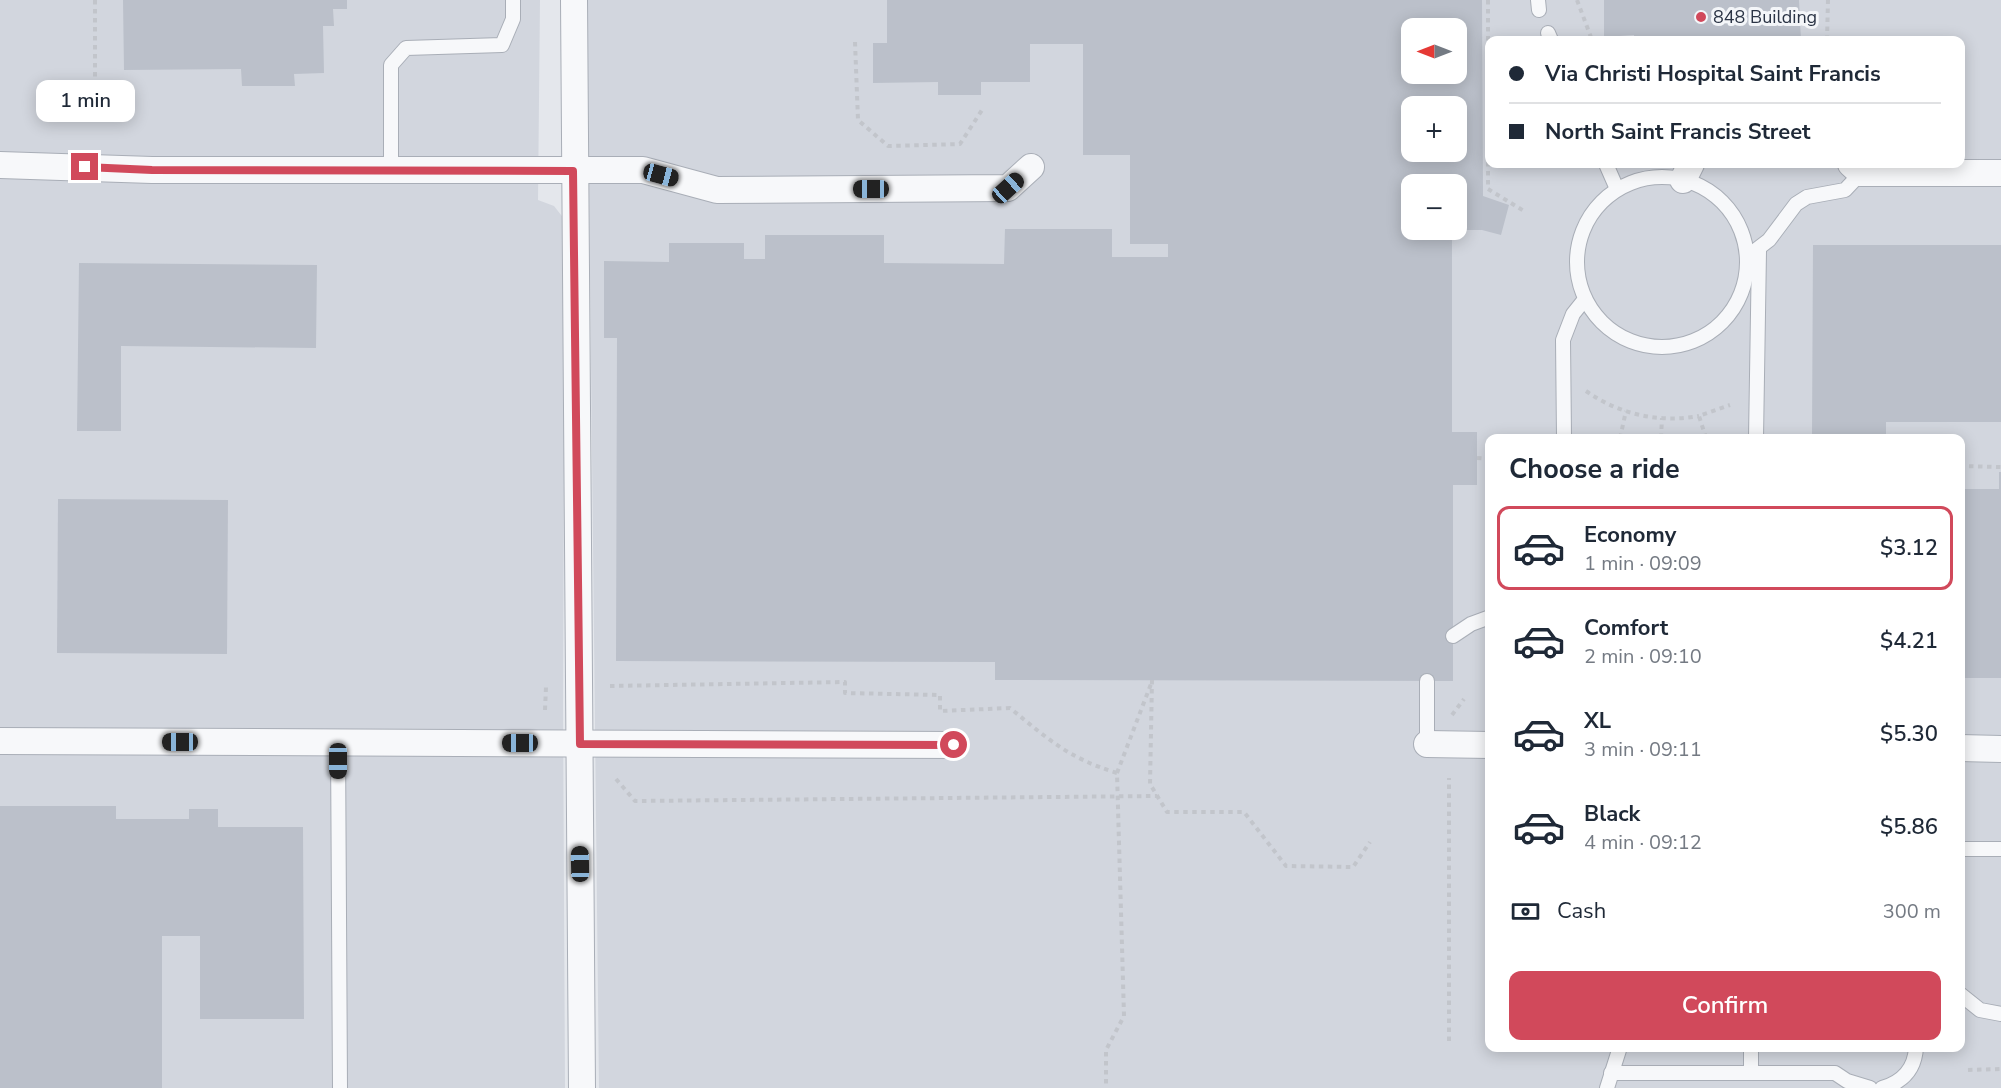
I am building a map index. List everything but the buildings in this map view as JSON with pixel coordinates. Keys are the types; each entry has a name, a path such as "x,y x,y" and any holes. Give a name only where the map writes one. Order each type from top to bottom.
{"street":[{"path":"574,0 573,171 582,1088"},
{"path":"0,165 152,170 643,170 717,190 1008,188 1031,167"},
{"path":"1856,168 2001,173"},
{"path":"0,741 954,745"},
{"path":"1427,744 1485,745"},
{"path":"1965,748 2001,749"}],"lane":[{"path":"391,171 391,65 406,48 502,45 513,20 513,0"},
{"path":"1608,168 1617,189"},
{"path":"1756,434 1753,253 1724,203 1687,172 1673,177 1644,178 1617,189 1595,207 1581,233 1576,262 1581,290 1594,314 1613,333 1638,345 1665,348 1691,343 1715,329 1733,309 1744,284 1753,253 1796,204 1807,197 1845,190 1856,168"},
{"path":"1564,434 1563,340 1573,314 1586,299"},
{"path":"1453,636 1471,624 1485,619"},
{"path":"1427,681 1427,744"},
{"path":"338,743 340,1088"},
{"path":"1965,849 2001,849"},
{"path":"1965,998 1980,1010 2001,1014"},
{"path":"1607,1088 1618,1052"},
{"path":"1751,1052 1751,1073"},
{"path":"1882,1088 1906,1076 1915,1060 1916,1052"},
{"path":"1611,1073 1835,1073 1847,1081 1870,1088"}],"path":[{"path":"95,0 95,111"},
{"path":"1488,0 1488,36"},
{"path":"1577,0 1590,36"},
{"path":"1827,36 1828,0"},
{"path":"855,42 858,120 888,146 960,144 982,110"},
{"path":"1488,168 1488,189 1524,211"},
{"path":"1578,385 1603,403 1626,411 1662,418 1699,416 1730,405"},
{"path":"1621,434 1626,411"},
{"path":"1699,416 1705,434"},
{"path":"1661,434 1662,418"},
{"path":"1477,458 1485,459"},
{"path":"1965,466 2001,467"},
{"path":"1106,1088 1106,1050 1124,1016 1117,772 1152,680 1150,784 1167,812 1244,812 1286,866 1353,867 1370,842"},
{"path":"610,686 845,682 845,693 940,695 940,711 1010,708 1061,749 1085,763 1117,772"},
{"path":"545,710 546,687"},
{"path":"1449,718 1464,699"},
{"path":"1449,778 1449,1041"},
{"path":"616,779 635,801 1157,796"},
{"path":"1968,1070 2001,1069"}],"shaded area":[{"path":"0,0 540,0 538,200 554,206 565,220 563,705 565,1088 0,1088"},
{"path":"587,0 2001,0 2001,1088 599,1088"}],"place":[{"name":"848 Building","path":"1701,17"}],"route":[{"path":"85,167 152,170 573,171 580,744 954,745"}]}
